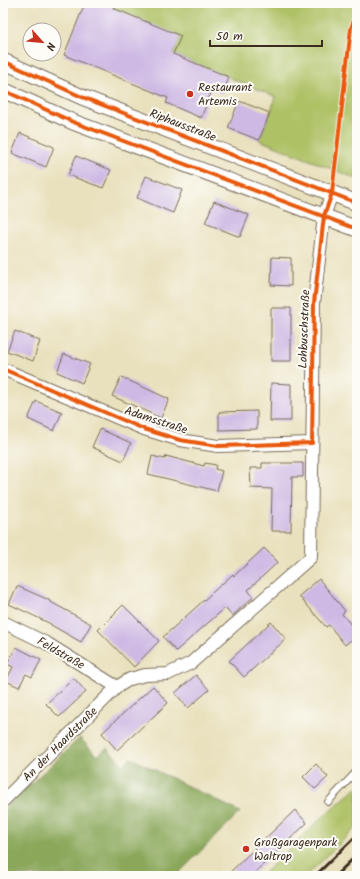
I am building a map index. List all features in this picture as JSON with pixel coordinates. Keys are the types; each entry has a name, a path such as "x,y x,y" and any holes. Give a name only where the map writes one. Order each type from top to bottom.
{"street":[{"name":"Riphausstraße","path":"3,61 82,97 357,203"},
{"path":"3,90 73,122 357,229"},
{"name":"Lohbuschstraße","path":"117,687 130,679 145,675 168,674 191,663 311,557 314,303 324,216 332,193"},
{"name":"Adamsstraße","path":"3,370 144,429 180,440 218,446 312,443"},
{"name":"Feldstraße","path":"3,622 48,644 117,687"},
{"name":"An der Haardstraße","path":"3,801 117,687"}],"lane":[{"path":"328,802 357,771"}],"green space":[{"path":"116,3 357,3 357,179 259,140 276,97 173,54 180,36 113,9"},
{"path":"80,738 97,756 107,748 123,765 131,758 240,812 176,876 3,876 3,810"},
{"path":"357,787 357,827 306,876 261,876 316,823"}],"building":[{"path":"85,3 116,3 113,8 181,36 173,54 229,77 223,94 212,90 201,118 166,103 168,98 64,55"},
{"path":"239,101 270,113 259,140 228,128"},
{"path":"20,133 54,147 46,167 12,153"},
{"path":"76,156 111,170 103,188 68,175"},
{"path":"146,176 182,190 173,213 137,198"},
{"path":"214,201 249,215 240,237 205,223"},
{"path":"272,257 291,258 291,286 271,285"},
{"path":"271,308 291,308 291,361 271,361"},
{"path":"15,331 40,341 33,361 7,351"},
{"path":"64,354 90,364 82,383 57,372"},
{"path":"121,377 169,399 161,418 112,396"},
{"path":"271,383 291,384 291,421 270,421"},
{"path":"36,401 62,412 54,431 28,419"},
{"path":"257,411 257,429 219,430 219,412"},
{"path":"100,429 131,443 123,461 92,447"},
{"path":"152,456 165,459 166,456 204,466 205,463 216,465 215,469 222,471 217,491 148,474"},
{"path":"262,463 303,463 303,477 292,477 291,531 271,531 272,489 251,488 250,468 262,468"},
{"path":"264,548 278,562 248,590 253,597 232,616 225,608 176,651 163,637"},
{"path":"319,579 345,611 342,614 357,632 357,635 345,645 329,625 326,627 299,596"},
{"path":"17,586 49,600 91,624 81,642 51,624 9,604"},
{"path":"123,605 159,641 134,667 98,630"},
{"path":"271,622 286,639 244,677 229,661"},
{"path":"16,647 41,660 32,677 26,674 19,687 6,681 13,667 7,664"},
{"path":"196,675 209,690 188,708 175,693"},
{"path":"74,678 86,692 59,717 46,704"},
{"path":"153,686 168,703 117,750 102,733"},
{"path":"316,764 328,777 315,789 303,777"},
{"path":"295,810 307,823 251,876 226,876"}],"railway":[{"path":"315,876 357,835"},
{"path":"335,876 357,855"}],"cycle path":[{"path":"3,369 144,429 180,440 218,446 312,443 314,303 324,216 332,193 351,28 357,12"},
{"path":"3,61 82,97 357,203"},
{"path":"3,90 73,122 357,229"}],"place":[{"name":"Restaurant Artemis","path":"190,94"},
{"name":"Großgaragenpark Waltrop","path":"246,849"}]}
